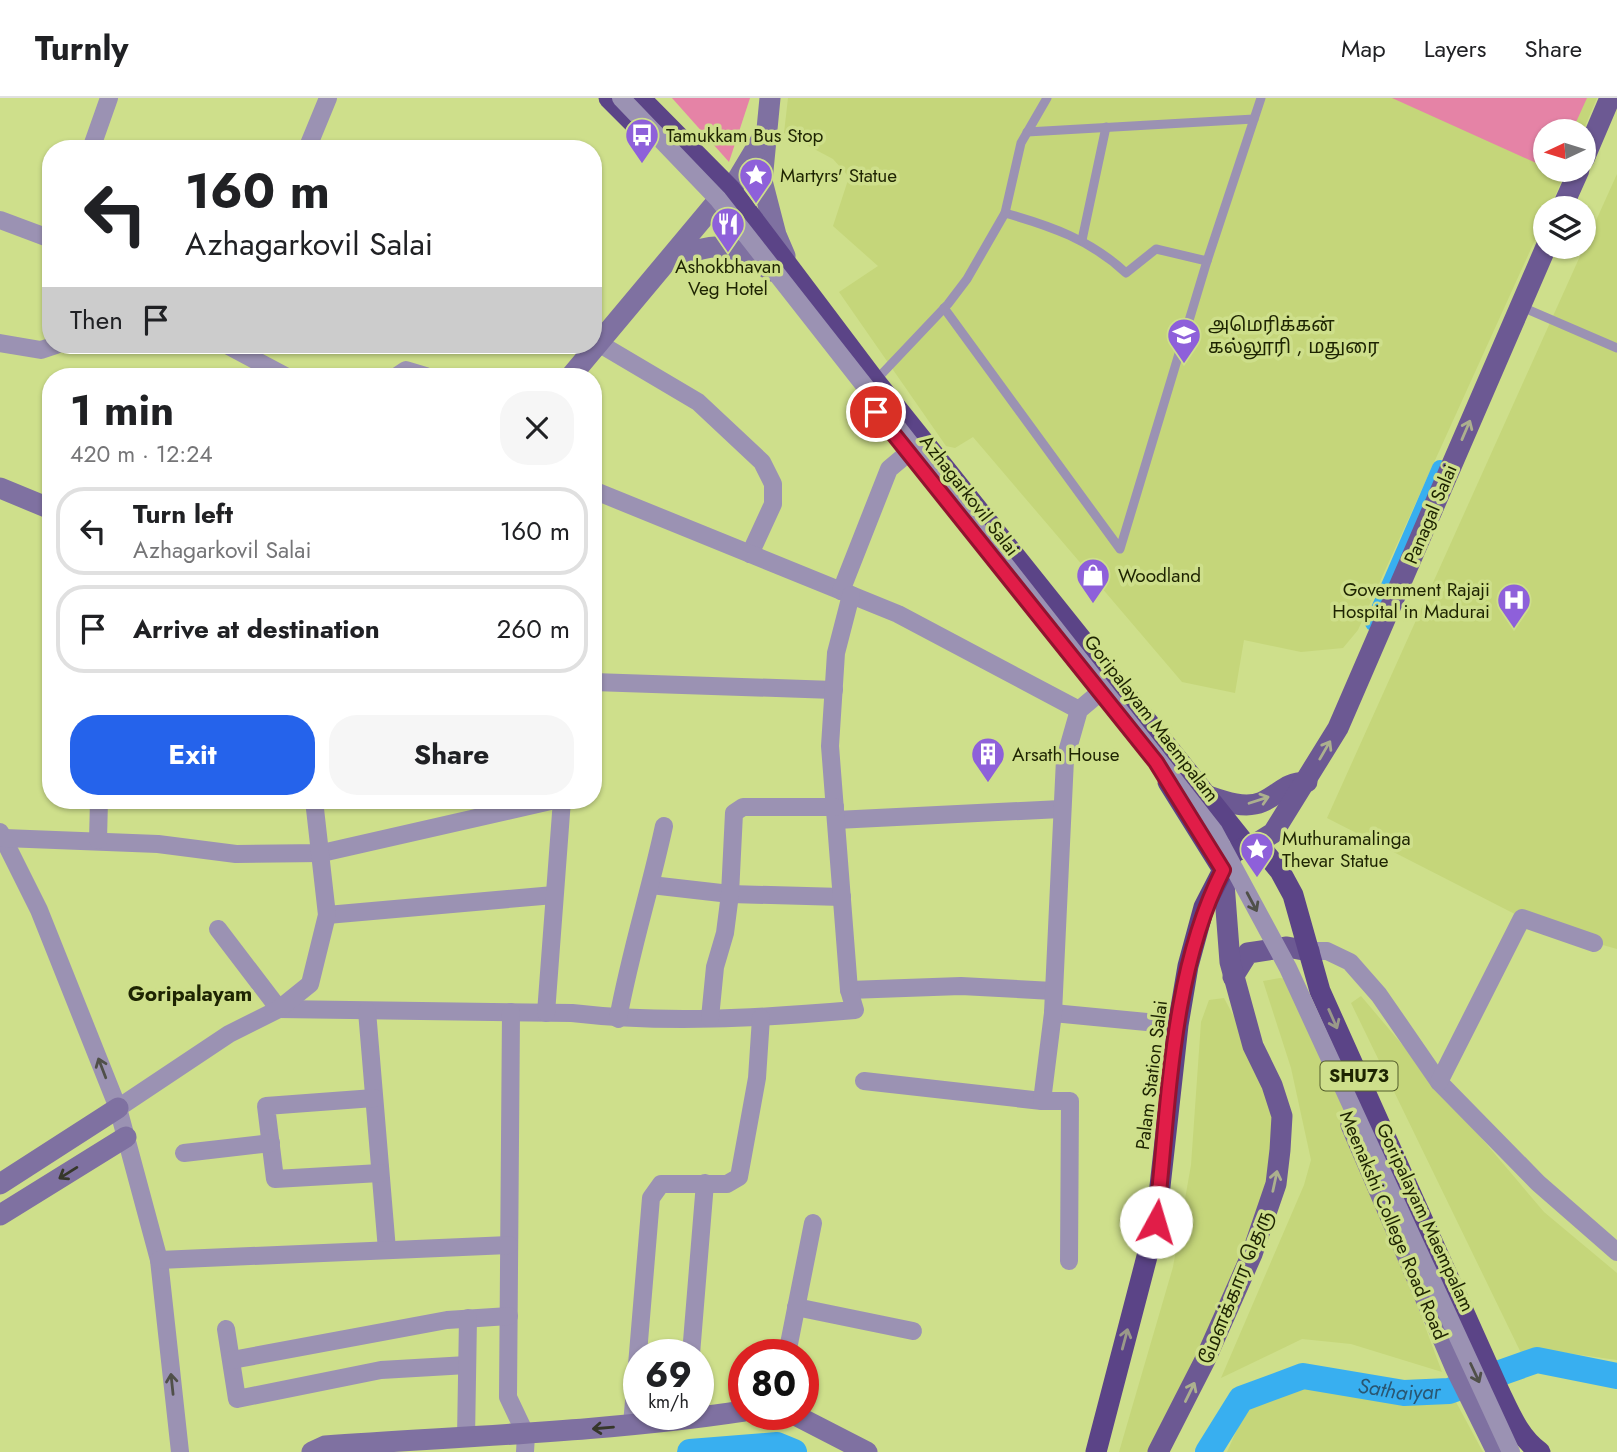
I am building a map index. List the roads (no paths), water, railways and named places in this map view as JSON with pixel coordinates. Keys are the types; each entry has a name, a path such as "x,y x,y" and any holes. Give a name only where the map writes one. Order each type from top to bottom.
{"highway":[{"name":"Azhagarkovil Salai","path":"609,98 715,205 771,271 908,453 1098,694 1156,762 1223,870"},
{"name":"Azhagarkovil Salai","path":"640,98 731,190 875,381 1208,796 1252,844"},
{"name":"Palam Station Salai","path":"1096,1452 1156,1222 1178,1025 1188,966 1204,907 1223,870 1234,852 1252,844"},
{"name":"SHU73","path":"1252,844 1280,871 1293,895 1320,991 1500,1393 1514,1422 1531,1445 1540,1452"}],"main road":[{"path":"1596,131 1610,98"},
{"name":"Panagal Salai","path":"1252,844 1273,833 1338,728 1541,259"},
{"path":"1208,796 1234,805 1261,803 1290,783 1307,782"},
{"name":"மேளக்கார தெரு","path":"1158,1452 1235,1297 1276,1184 1282,1116 1272,1085 1253,1046 1233,977 1223,870"},
{"path":"1233,977 1248,953 1287,947 1309,951"}],"street":[{"path":"94,140 110,98"},
{"path":"311,140 328,98"},
{"name":"Goripalayam Maempalam","path":"621,98 718,199 1214,831 1288,968 1511,1452"},
{"path":"770,98 762,181 776,235 793,273"},
{"path":"731,190 767,131"},
{"path":"602,342 715,205"},
{"path":"0,220 42,236"},
{"path":"668,261 699,248 732,246 771,271"},
{"path":"0,343 42,350"},
{"path":"602,345 698,402 762,461 773,484 773,504 750,554"},
{"path":"245,354 270,368"},
{"path":"578,368 591,354"},
{"path":"279,1009 546,1013 618,1019 761,1018 855,1010 849,990 830,746 836,653 846,593 890,468 908,453"},
{"path":"0,488 42,505"},
{"path":"602,494 898,614 1079,710"},
{"path":"602,682 834,690"},
{"path":"1042,1101 1053,1013 1065,759 1079,710 1098,694"},
{"path":"710,1018 715,967 725,933 730,894 732,821 739,808 836,814 1061,809"},
{"path":"98,840 99,809"},
{"path":"0,1184 229,1034 279,1009 310,984 327,915 315,809"},
{"path":"180,1452 159,1260 118,1108 44,921 2,835 158,844 236,854 322,853 515,809"},
{"path":"546,1013 561,809"},
{"path":"618,1019 630,954 651,885 664,826"},
{"path":"651,885 730,894 842,897"},
{"path":"327,915 554,895"},
{"path":"1439,1082 1522,918 1594,943"},
{"path":"218,929 279,1009"},
{"path":"1309,951 1327,951 1350,962 1379,995 1439,1082 1538,1184 1617,1252"},
{"name":"Meenakshi College Road Road","path":"1309,951 1307,1000 1319,1049 1456,1370 1497,1452"},
{"path":"849,990 961,986 1053,990"},
{"path":"366,1011 387,1250"},
{"path":"511,1012 508,1397 526,1443"},
{"path":"1053,1013 1178,1025"},
{"path":"639,1339 651,1198 661,1184 734,1181 743,1168 757,1079 761,1018"},
{"path":"864,1081 1042,1101 1070,1101 1069,1261"},
{"path":"374,1098 266,1106 275,1180 380,1173"},
{"path":"0,1215 126,1137"},
{"path":"184,1153 271,1143"},
{"path":"692,1339 705,1183"},
{"path":"790,1339 813,1223"},
{"path":"159,1260 509,1245"},
{"path":"796,1307 913,1331"},
{"path":"232,1360 467,1318 509,1316"},
{"path":"466,1437 467,1318"},
{"path":"226,1329 237,1399 381,1370 467,1365"},
{"path":"312,1452 325,1446 466,1437 526,1443 623,1427"},
{"path":"819,1427 867,1452"}],"lane":[{"path":"875,381 944,308 967,279 1005,213 1021,143 1047,98"},
{"path":"944,308 1120,549 1207,261 1261,98"},
{"path":"1027,132 1254,118"},
{"path":"1082,240 1106,127"},
{"path":"1005,213 1082,240 1105,253 1126,273 1156,249 1207,261"},
{"path":"1520,306 1617,348"}],"waterway":[{"path":"1373,623 1440,468"},
{"name":"Sathaiyar","path":"1208,1452 1241,1399 1303,1376 1404,1393 1449,1391 1537,1360 1617,1376"},
{"name":"Sathaiyar","path":"690,1452 777,1445 794,1452"}],"place":[{"name":"Tamukkam Bus Stop","path":"642,165"},
{"name":"Martyrs' Statue","path":"756,205"},
{"name":"Ashokbhavan Veg Hotel","path":"728,254"},
{"name":"அமெரிக்கன் கல்லூரி , மதுரை","path":"1184,365"},
{"name":"Woodland","path":"1093,605"},
{"name":"Government Rajaji Hospital in Madurai","path":"1514,630"},
{"name":"Arsath House","path":"988,784"},
{"name":"Muthuramalinga Thevar Statue","path":"1257,879"}],"district":[{"name":"Goripalayam","path":"190,994"}]}
